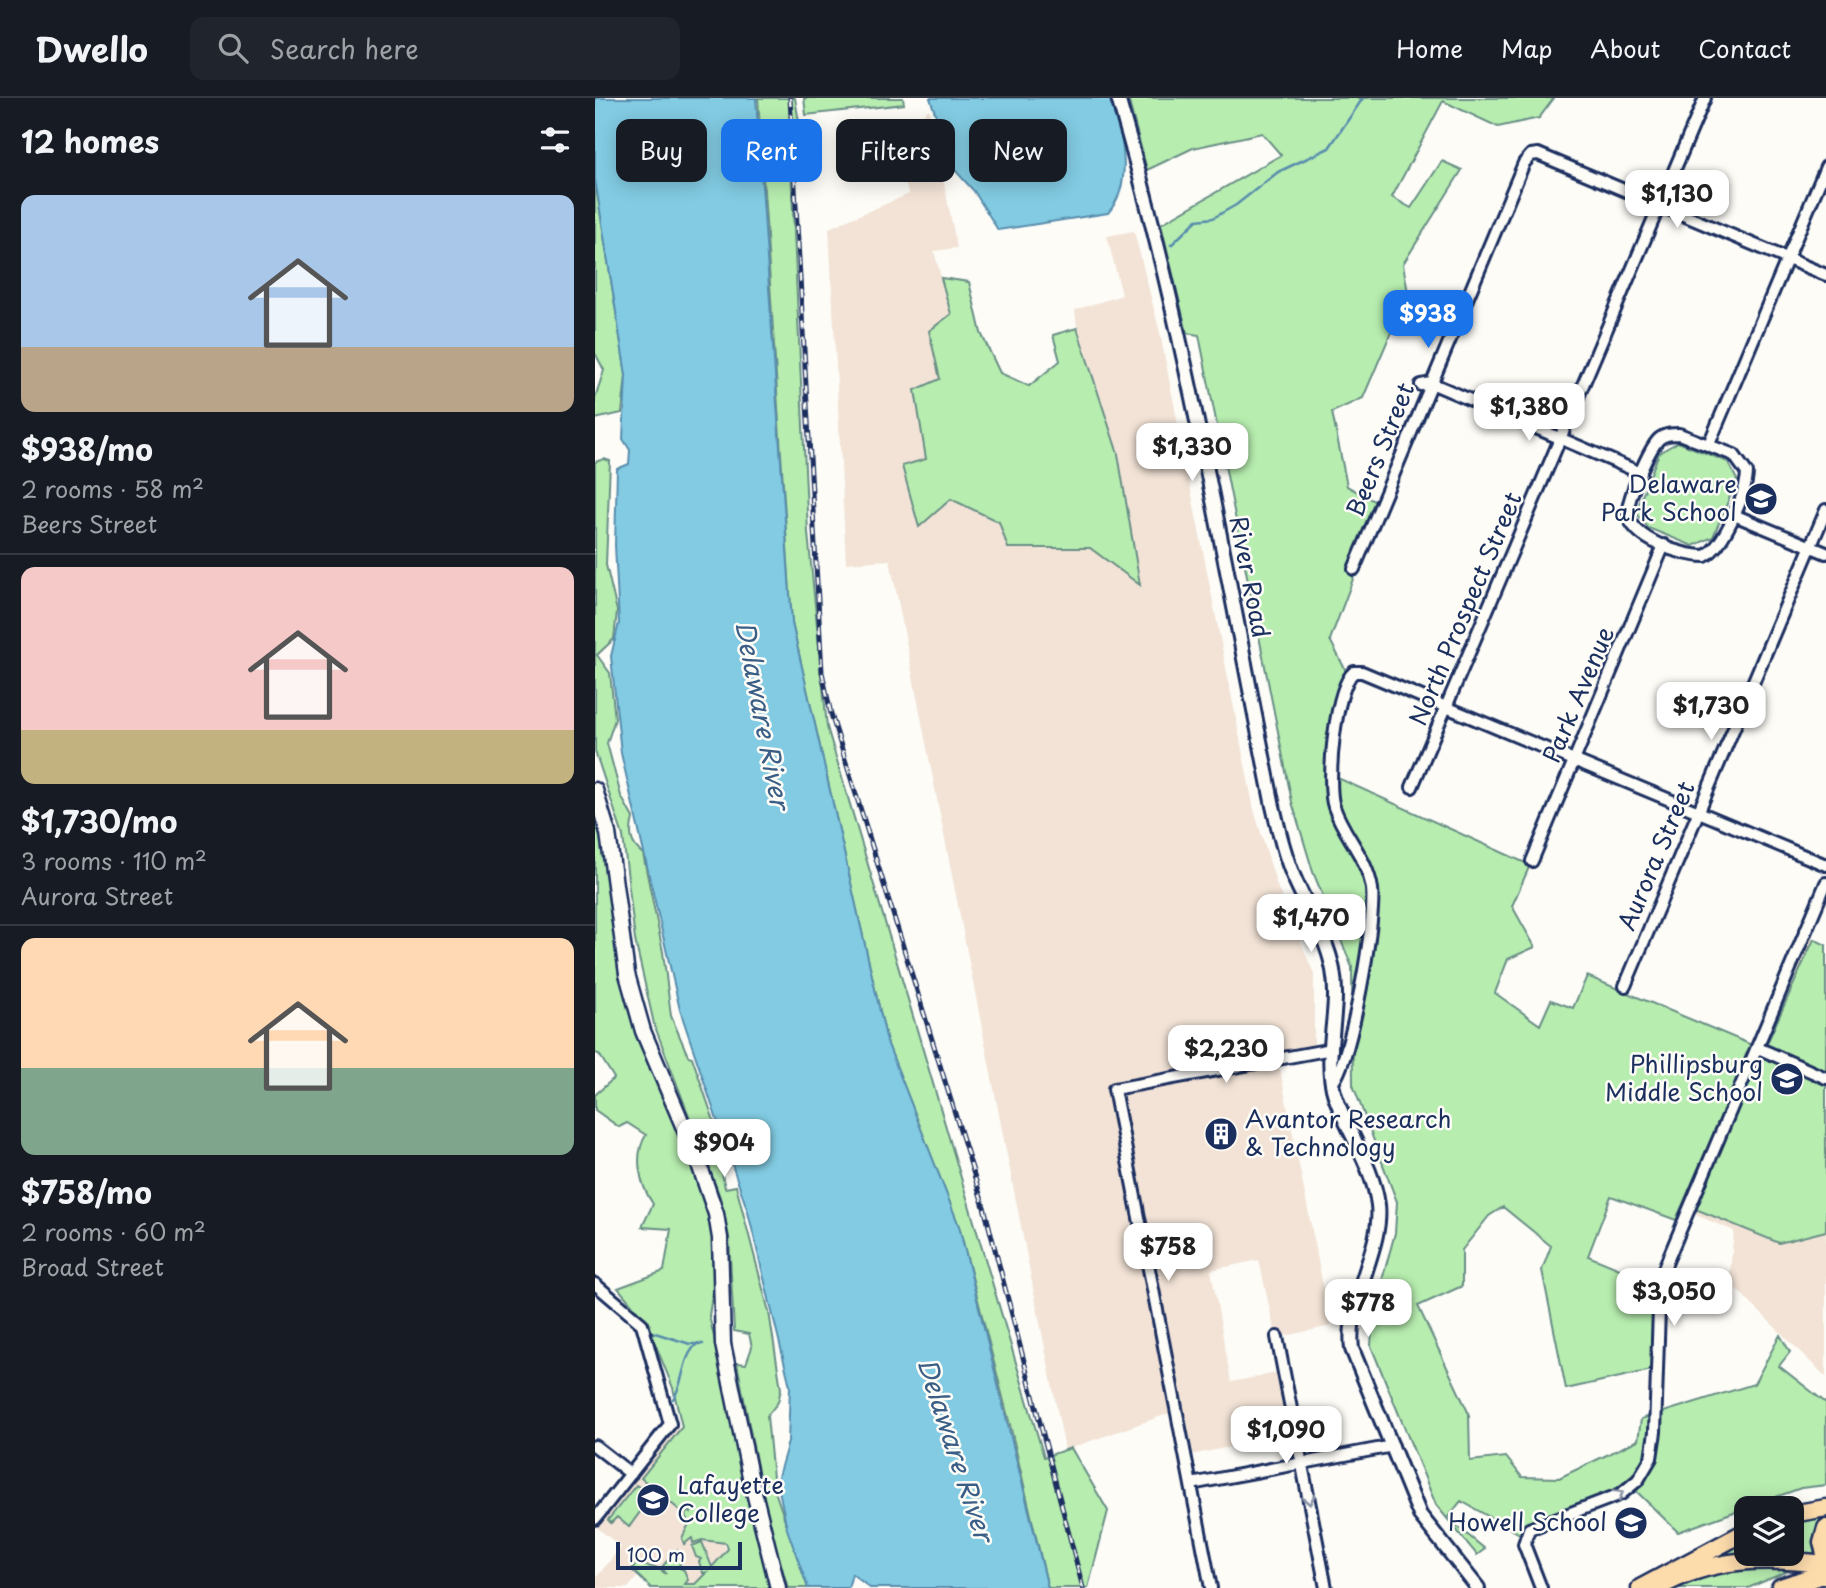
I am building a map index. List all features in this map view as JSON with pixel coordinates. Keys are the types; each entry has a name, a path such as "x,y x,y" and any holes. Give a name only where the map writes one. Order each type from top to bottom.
{"highway":[{"path":"1781,1588 1826,1573"}],"main road":[{"path":"595,790 616,872 630,985 643,1031 698,1161 716,1214 721,1248 723,1344 750,1476 778,1588"},
{"path":"1804,1512 1826,1508"},
{"path":"1658,1588 1697,1570 1733,1561 1826,1561 1822,1542 1826,1528"},
{"path":"1640,1588 1734,1538"}],"street":[{"name":"River Road","path":"1118,98 1149,204 1179,329 1273,806 1289,861 1323,939 1333,971 1335,1000 1332,1082"},
{"name":"North Prospect Street","path":"1412,787 1448,708 1705,98"},
{"name":"Beers Street","path":"1354,569 1426,384 1524,163 1531,155 1538,154 1661,206"},
{"path":"1709,444 1826,167"},
{"path":"1661,206 1826,275"},
{"path":"1426,384 1641,473"},
{"path":"1679,434 1734,455 1746,470 1745,487 1734,515 1721,541 1705,555 1689,555 1638,532 1629,518 1628,503 1641,473 1656,443 1666,435 1679,434"},
{"name":"Aurora Street","path":"1625,986 1826,510"},
{"path":"1734,515 1826,553"},
{"name":"Park Avenue","path":"1532,861 1664,545"},
{"path":"1478,1588 1420,1515 1360,1373 1351,1338 1357,1296 1376,1229 1378,1206 1332,1082 1341,1069 1360,993 1373,900 1365,865 1337,814 1331,795 1338,712 1350,674 1362,672 1826,865"},
{"path":"1541,1588 1524,1544 1526,1532 1539,1522 1609,1500 1638,1480 1654,1445 1660,1280 1826,883"},
{"path":"1758,1048 1826,1078"},
{"path":"1211,1588 1114,1089 1332,1049"},
{"path":"595,1284 642,1324 670,1424 595,1519"},
{"path":"1277,1337 1326,1588"},
{"path":"595,1446 631,1474"},
{"path":"1191,1484 1393,1446"}],"shaded area":[{"path":"929,109 931,119 918,119"},
{"path":"904,182 944,182 957,248 934,251 951,314 929,331 940,379 915,390 926,459 919,526 951,499 999,522 1008,548 1090,548 1139,585 1118,454 1077,328 1075,310 1122,295 1107,236 1134,231 1160,333 1254,810 1277,886 1314,974 1314,1056 1279,1064 1331,1326 1276,1338 1259,1260 1211,1270 1231,1382 1286,1371 1297,1434 1185,1456 1176,1411 1065,1450 890,560 846,563 829,228 909,194"},
{"name":"Phillipsburg Middle School","path":"1809,937 1826,945 1826,1377 1729,1282 1734,1231 1691,1213"},
{"name":"Lafayette College","path":"670,1424 683,1430 731,1563 725,1588 683,1588 647,1565 628,1588 595,1588 595,1579 621,1547 595,1526 595,1519"}],"green space":[{"path":"758,98 795,98 798,119 759,119"},
{"path":"804,98 903,98 904,104 806,115"},
{"path":"1128,98 1554,98 1539,118 1498,127 1443,101 1392,197 1411,208 1442,161 1462,170 1403,264 1408,293 1363,398 1332,412 1347,486 1381,505 1330,640 1347,673 1331,775 1530,865 1512,906 1535,947 1508,959 1495,993 1540,1025 1551,1000 1573,1008 1587,976 1752,1045 1676,1220 1611,1196 1588,1256 1649,1281 1652,1290 1652,1370 1566,1389 1542,1270 1551,1246 1503,1207 1489,1216 1462,1250 1462,1286 1418,1306 1469,1414 1470,1461 1506,1457 1522,1477 1559,1478 1638,1440 1641,1419 1754,1384 1780,1335 1790,1352 1779,1366 1826,1403 1826,1485 1801,1488 1779,1496 1734,1496 1734,1512 1678,1532 1632,1487 1525,1537 1461,1501 1447,1518 1485,1549 1477,1555 1436,1505 1371,1346 1373,1313 1395,1233 1397,1202 1353,1085 1352,967 1313,872 1292,802 1199,335 1187,333 1161,224 1281,155 1262,133 1193,148 1147,170"},
{"path":"595,179 626,375 622,413 595,419 595,398 604,370 595,353"},
{"path":"763,182 792,182 808,533 827,727 1044,1457 1071,1448 1108,1511 1088,1588 1048,1588 959,1226 887,1042 792,623"},
{"path":"941,278 969,282 981,333 1000,373 1029,386 1060,361 1053,335 1077,328 1118,454 1140,585 1090,548 1008,548 999,522 951,499 919,527 902,466 926,459 915,390 940,379 929,331 951,314"},
{"path":"1678,442 1728,462 1737,480 1713,537 1693,546 1648,528 1636,512 1659,453"},
{"path":"604,459 610,461 606,565 617,611 614,639 597,655 610,673 615,719 607,743 621,796 633,818 632,838 643,854 663,952 671,1016 688,1056 692,1057 728,1162 720,1165 725,1188 736,1186 769,1312 781,1389 778,1402 767,1416 774,1488 808,1588 788,1588 766,1512 737,1363 746,1364 752,1347 749,1334 734,1331 729,1237 720,1197 654,1024 635,940 623,836 595,751 595,462"},
{"path":"595,801 611,863 632,1018 647,1060 702,1179 712,1225 716,1268 709,1316 774,1588 651,1588 632,1570 635,1564 658,1568 666,1574 662,1567 672,1560 677,1551 681,1562 678,1567 684,1570 688,1580 685,1584 695,1584 707,1572 703,1573 699,1562 701,1559 696,1557 692,1546 702,1542 712,1567 728,1549 726,1543 702,1540 693,1543 692,1538 684,1544 682,1538 689,1524 685,1515 688,1511 691,1513 691,1510 688,1508 683,1513 641,1478 682,1427 673,1388 646,1321 618,1288 664,1271 671,1229 642,1227 653,1204 642,1179 639,1161 646,1135 627,1123 619,1127 595,1110 595,1095 614,1078 599,1054 595,1053"},
{"name":"Phillipsburg Middle School","path":"1814,939 1826,945 1826,1231 1779,1243 1693,1208"},
{"path":"636,1485 662,1501 646,1504 629,1527 617,1517 611,1523 608,1520"},
{"path":"1826,1514 1820,1557 1804,1558 1804,1519"},
{"path":"1734,1543 1734,1562 1701,1564"},
{"path":"1721,1567 1793,1569 1748,1588 1676,1588"}],"water":[{"name":"Delaware River","path":"595,98 756,98 757,119 721,119 721,182 762,182 792,623 887,1042 959,1226 1048,1588 870,1588 852,1574 848,1588 808,1588 787,1529 777,1480 788,1442 790,1386 748,1212 680,1010 621,753 611,656 619,623 615,545 617,469 629,464 630,450 623,439 626,375 595,179"},
{"path":"930,98 1113,98 1124,157 1124,173 1116,201 1108,213 998,230 974,191 955,170 955,119 937,119"}],"waterway":[{"path":"1171,245 1197,220 1213,218 1236,205 1278,172 1329,148 1363,98"},
{"path":"652,1332 690,1344 703,1344"},
{"path":"673,1399 689,1355 698,1343"}],"railway":[{"path":"790,98 822,672 831,714 984,1207 1083,1588"}],"place":[{"name":"Delaware Park School","path":"1761,499"},
{"name":"Phillipsburg Middle School","path":"1787,1079"},
{"name":"Avantor Research & Technology","path":"1221,1134"},
{"name":"Lafayette College","path":"653,1500"},
{"name":"Howell School","path":"1631,1523"}]}
